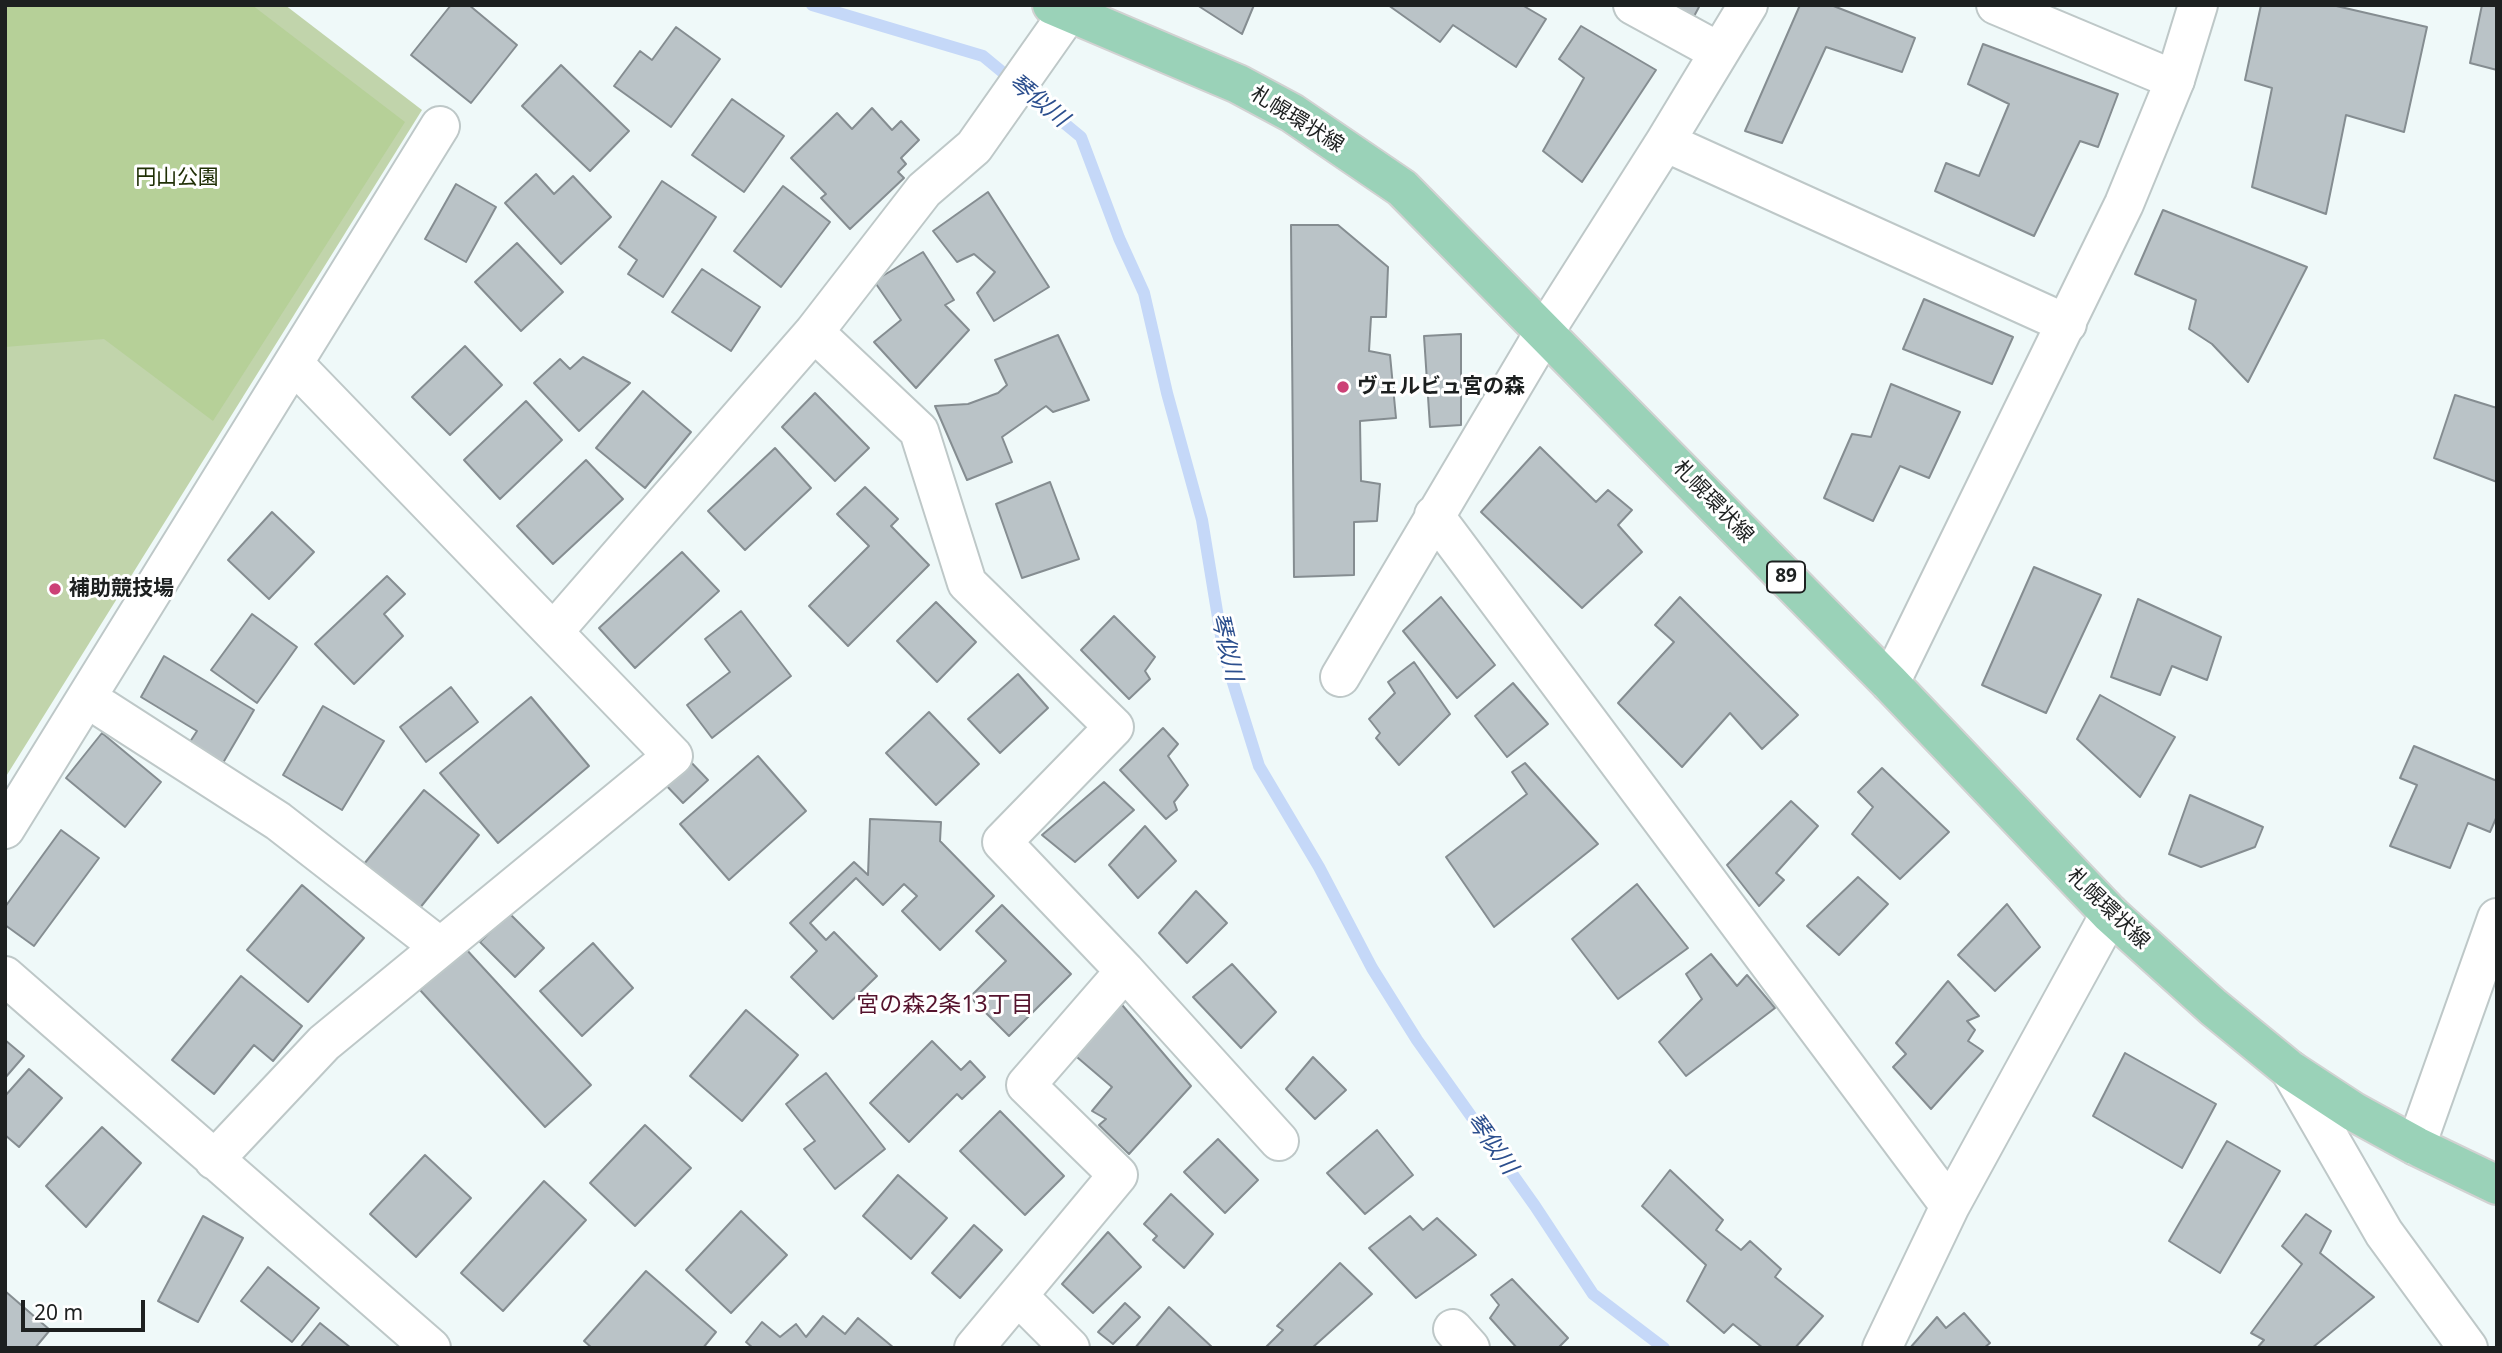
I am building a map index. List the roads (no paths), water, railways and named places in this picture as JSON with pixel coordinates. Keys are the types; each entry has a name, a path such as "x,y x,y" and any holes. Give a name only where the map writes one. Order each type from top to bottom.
{"main road":[{"name":"札幌環状線","path":"1061,9 1238,84 1292,113 1402,188 1890,683 2110,914 2213,1007 2290,1070 2354,1112 2497,1185"}],"street":[{"path":"1633,5 1719,52"},
{"path":"1340,677 1545,331 1748,5"},
{"path":"1996,5 2175,80"},
{"path":"1890,683 2124,204 2175,80 2198,5"},
{"path":"554,631 814,332 924,190 974,147 1045,45 1061,9"},
{"path":"5,829 440,126"},
{"path":"1665,142 2067,324"},
{"path":"814,332 919,431 967,583 1114,727 1002,842 1125,971 1279,1141"},
{"path":"214,1160 324,1043 673,756 294,364"},
{"path":"1434,515 1950,1206"},
{"path":"104,709 278,821 440,947"},
{"path":"1882,1348 1950,1206 2110,914"},
{"path":"2416,1146 2497,918"},
{"path":"974,1348 1118,1175 1027,1085 1125,971"},
{"path":"5,976 431,1348"},
{"path":"2290,1070 2384,1233 2468,1348"},
{"path":"1018,1296 1070,1348"}],"waterway":[{"name":"琴似川","path":"812,5 983,56 1081,137 1119,238 1144,293 1167,393 1202,520 1224,654 1259,766 1319,867 1372,968 1417,1040 1535,1206 1593,1294 1664,1348"}],"place":[{"name":"ヴェルビュ宮の森","path":"1343,387"},
{"name":"補助競技場","path":"55,589"}],"district":[{"name":"宮の森2条13丁目","path":"945,1005"}],"park label":[{"name":"円山公園","path":"177,178"}]}
